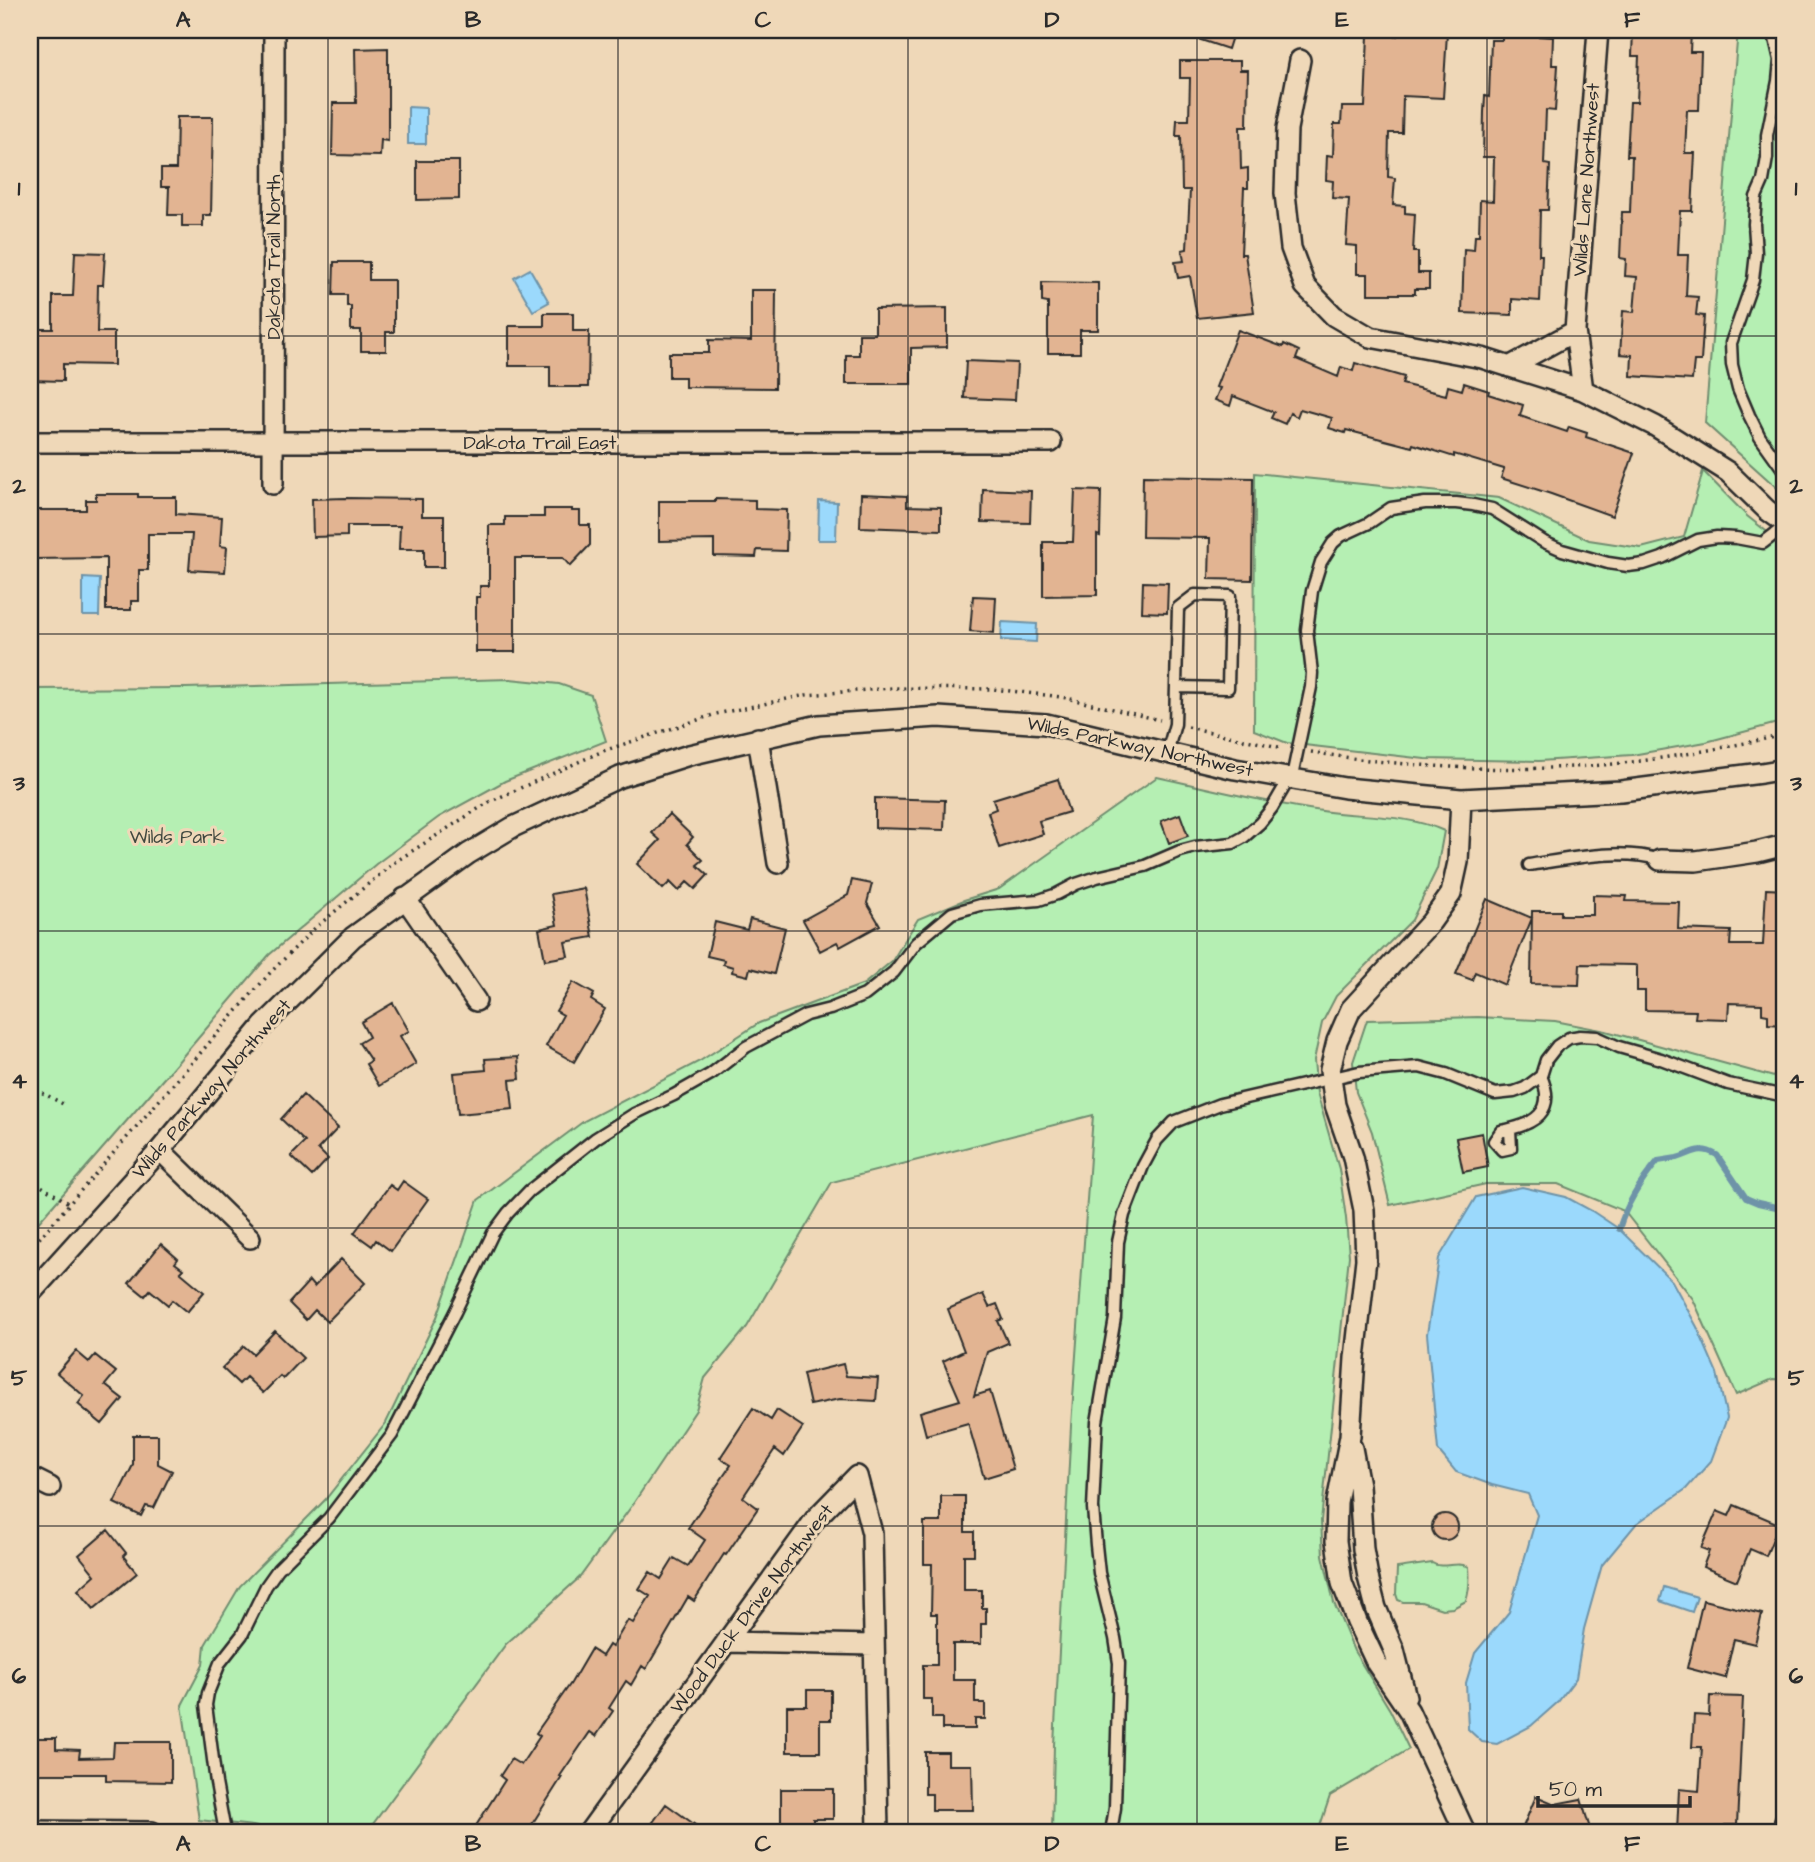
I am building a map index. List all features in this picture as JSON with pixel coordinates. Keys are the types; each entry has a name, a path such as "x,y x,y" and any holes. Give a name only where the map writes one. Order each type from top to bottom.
{"street":[{"name":"Dakota Trail North","path":"273,484 274,30"},
{"name":"Wilds Lane Northwest","path":"1583,390 1575,331 1598,30"},
{"path":"1300,60 1287,129 1286,193 1291,247 1305,286 1334,316 1370,337 1482,358 1583,390 1656,426 1728,472 1785,525"},
{"path":"1509,367 1575,331"},
{"name":"Dakota Trail East","path":"30,442 1051,442"},
{"name":"Wilds Parkway Northwest","path":"30,1294 160,1150 263,1026 353,937 468,854 513,827 631,774 690,755 819,725 938,717 1046,724 1235,769 1345,788 1461,799 1621,791 1785,769"},
{"path":"758,738 778,863"},
{"path":"1461,799 1458,862 1451,894 1431,922 1351,1009 1337,1041 1330,1070 1335,1105 1353,1157 1364,1210 1366,1259 1350,1437 1337,1502 1336,1541 1342,1583 1377,1664 1409,1711 1465,1832"},
{"path":"1660,860 1696,861 1785,845"},
{"path":"405,898 477,1001"},
{"path":"160,1150 250,1238"},
{"path":"1350,1437 1359,1485 1363,1549 1368,1577 1376,1608 1394,1650 1409,1711"},
{"path":"30,1476 50,1487"},
{"name":"Wood Duck Drive Northwest","path":"589,1832 816,1518 857,1476 872,1533 878,1832"},
{"path":"726,1642 874,1646"},
{"path":"1784,1832 1785,1821"},
{"path":"30,1831 152,1832"}],"lane":[{"path":"1773,30 1780,60 1763,181 1756,197 1753,280 1731,342 1732,365 1749,415 1760,437 1785,472"},
{"path":"225,1832 206,1705 220,1663 242,1635 266,1586 278,1569 329,1518 392,1436 493,1233 529,1191 596,1138 634,1114 711,1074 746,1047 806,1015 830,1009 864,995 894,972 916,943 953,913 981,905 1039,900 1076,884 1145,866 1180,851 1233,843 1244,837 1272,808 1290,778 1298,750 1311,687 1307,630 1312,591 1321,562 1341,536 1369,523 1391,508 1425,503 1473,505 1492,509 1544,542 1562,550 1608,564 1628,566 1662,558 1698,540 1736,538 1763,543 1785,525"},
{"path":"1167,753 1175,724 1178,607 1195,595 1230,596 1228,688 1176,687"},
{"path":"1529,865 1588,856 1644,855 1660,860"},
{"path":"1111,1832 1115,1808 1119,1662 1099,1573 1093,1508 1097,1422 1115,1318 1118,1242 1124,1215 1143,1166 1157,1140 1174,1122 1220,1104 1359,1072 1419,1067 1446,1074 1495,1094 1514,1092 1525,1088 1541,1076 1546,1060 1557,1046 1569,1038 1580,1036 1597,1037 1728,1084 1785,1096"},
{"path":"1510,1130 1533,1122 1543,1111 1547,1098 1541,1076"}],"path":[{"path":"30,1250 269,974 315,928 395,862 489,802 603,751 716,714 806,695 892,688 993,689 1062,697 1298,750 1365,761 1536,769 1632,762 1785,735"},
{"path":"30,971 33,1003 30,1019"},
{"path":"30,1086 63,1104"},
{"path":"30,1179 70,1204"}],"green space":[{"path":"1738,30 1785,30 1785,495 1705,423"},
{"path":"1703,471 1747,516 1785,546 1785,721 1706,742 1632,755 1539,761 1425,759 1287,743 1254,730 1255,473 1499,498 1589,540 1641,548 1684,537"},
{"name":"Wilds Park","path":"510,679 559,684 591,695 606,741 505,781 439,817 376,864 269,955 30,1232 30,689 186,688"},
{"path":"1157,777 1301,808 1384,817 1415,822 1444,831 1437,869 1412,920 1336,996 1322,1023 1314,1060 1317,1093 1339,1169 1349,1256 1321,1521 1323,1555 1334,1603 1354,1651 1390,1710 1409,1749 1330,1796 1318,1832 1052,1832 1071,1426 1093,1115 832,1182 747,1327 705,1378 696,1410 631,1507 580,1577 506,1644 367,1832 277,1832 253,1826 199,1820 182,1705 203,1665 205,1645 240,1586 325,1500 386,1423 437,1317 478,1200 584,1121 700,1061 759,1023 864,984 892,961 918,919 999,889"},
{"path":"1478,1017 1555,1021 1606,1031 1785,1080 1785,1380 1773,1379 1736,1395 1693,1299 1624,1211 1558,1184 1486,1184 1390,1205 1372,1132 1356,1092 1353,1062 1367,1020"},
{"path":"1432,1563 1469,1567 1466,1601 1453,1608 1442,1609 1421,1602 1398,1600 1397,1568"}],"water":[{"path":"408,107 426,108 426,144 408,144"},
{"path":"530,269 549,302 533,311 514,278"},
{"path":"819,501 837,502 836,540 818,540"},
{"path":"83,578 100,579 99,616 83,616"},
{"path":"1002,622 1037,624 1036,642 1001,640"},
{"path":"1522,1187 1566,1197 1592,1211 1619,1229 1672,1281 1697,1327 1717,1373 1727,1418 1711,1461 1686,1489 1636,1524 1602,1565 1584,1629 1576,1678 1558,1702 1531,1726 1497,1744 1482,1742 1468,1729 1466,1683 1475,1653 1509,1612 1537,1515 1528,1494 1456,1472 1438,1450 1427,1334 1439,1258 1476,1197"},
{"path":"1664,1587 1697,1597 1692,1612 1660,1601"}],"building":[{"path":"1181,30 1234,30 1228,49 1180,33"},
{"path":"1398,30 1437,30 1437,33 1447,33 1443,98 1403,96 1402,133 1389,133 1388,177 1395,178 1393,205 1405,206 1405,213 1415,214 1413,252 1418,252 1418,273 1429,273 1429,289 1415,289 1415,294 1368,294 1368,274 1357,274 1357,246 1346,245 1349,199 1332,198 1333,181 1326,180 1327,155 1333,156 1334,124 1341,124 1342,107 1365,107 1368,35 1397,36"},
{"path":"1633,30 1691,32 1690,52 1701,52 1699,110 1687,110 1685,153 1695,153 1692,211 1680,211 1678,255 1688,255 1686,296 1698,297 1696,315 1704,316 1701,361 1694,361 1692,380 1631,376 1632,355 1620,354 1623,311 1634,312 1637,277 1625,276 1626,259 1620,258 1622,212 1630,212 1632,156 1627,156 1630,102 1637,102 1639,56 1632,56"},
{"path":"1502,34 1553,37 1552,65 1558,65 1555,111 1546,110 1544,164 1550,165 1548,210 1540,210 1540,301 1512,299 1512,315 1462,313 1464,249 1474,250 1475,235 1479,235 1480,200 1493,201 1494,157 1483,157 1484,112 1485,96 1489,97 1491,40 1502,40"},
{"path":"388,48 388,141 381,140 380,156 332,155 333,103 356,103 355,49"},
{"path":"1180,61 1240,61 1240,70 1248,70 1247,127 1240,127 1241,169 1248,168 1248,188 1244,188 1241,254 1245,254 1254,312 1197,318 1190,276 1178,278 1175,262 1184,261 1182,250 1187,249 1190,190 1182,190 1181,136 1176,136 1177,120 1189,120 1190,78 1180,78"},
{"path":"177,117 213,117 211,215 203,215 203,226 182,226 182,215 168,215 169,187 161,187 161,169 176,169"},
{"path":"417,161 459,161 459,199 417,200"},
{"path":"75,252 105,253 103,285 98,285 97,332 114,332 114,365 63,364 63,381 30,380 30,329 53,329 53,296 73,296"},
{"path":"334,262 369,262 369,280 394,280 394,332 386,332 386,351 361,351 361,330 351,330 351,306 347,306 347,295 333,295"},
{"path":"1042,282 1098,283 1098,330 1080,330 1080,353 1048,353 1048,303 1042,302"},
{"path":"751,290 776,290 775,388 685,387 685,377 669,377 669,353 709,353 709,340 751,341"},
{"path":"947,308 947,347 911,348 911,384 846,384 846,355 859,355 859,334 875,334 875,309"},
{"path":"544,313 573,313 573,331 589,331 588,387 550,387 550,366 509,366 509,326 544,326"},
{"path":"1238,330 1299,351 1296,359 1338,377 1341,367 1353,371 1355,363 1404,377 1402,384 1446,395 1448,386 1462,390 1464,383 1523,405 1520,416 1567,432 1569,427 1587,433 1586,437 1634,453 1612,516 1501,478 1504,469 1413,444 1412,447 1329,428 1332,418 1300,409 1297,417 1290,413 1285,424 1271,418 1274,412 1233,396 1230,406 1215,400 1220,388 1216,387"},
{"path":"966,361 1017,363 1015,400 964,398"},
{"path":"1143,476 1253,478 1252,580 1209,579 1210,538 1142,537"},
{"path":"983,489 1031,491 1030,523 982,522"},
{"path":"1075,490 1101,491 1100,536 1097,535 1097,595 1043,596 1043,542 1073,542"},
{"path":"96,494 176,497 176,514 222,517 220,546 227,547 225,572 189,570 192,534 148,534 148,570 139,570 139,601 131,601 131,610 106,610 106,558 34,559 34,553 30,553 30,519 33,510 86,510 86,500 96,500"},
{"path":"861,494 907,496 907,506 941,507 941,530 860,527"},
{"path":"312,499 422,499 422,516 444,516 444,567 424,567 424,549 399,549 400,526 347,526 347,536 313,537"},
{"path":"755,500 755,509 787,510 786,551 757,550 756,557 714,556 714,540 659,541 659,501"},
{"path":"544,509 580,511 580,525 590,525 590,545 570,566 563,558 515,558 515,652 476,652 476,597 480,597 480,586 489,586 489,525 505,525 505,517 544,517"},
{"path":"1143,582 1168,583 1167,613 1142,612"},
{"path":"973,596 996,597 994,633 970,631"},
{"path":"1058,779 1069,812 1039,821 1043,834 999,848 988,812 996,809 993,799"},
{"path":"875,798 945,800 944,830 875,828"},
{"path":"669,814 693,837 687,844 703,860 697,865 708,875 695,889 687,882 679,891 670,882 663,889 637,864 660,840 652,833"},
{"path":"1180,814 1188,836 1169,843 1161,821"},
{"path":"852,880 872,884 867,903 880,925 840,947 837,942 820,951 803,920 848,895"},
{"path":"584,888 593,937 565,942 568,956 545,960 539,929 557,925 551,894"},
{"path":"1766,889 1785,890 1785,1025 1768,1024 1768,1015 1762,1014 1762,1004 1729,1003 1728,1019 1695,1018 1696,1011 1645,1010 1645,991 1637,991 1637,966 1634,965 1580,964 1579,985 1531,984 1532,911 1593,915 1593,895 1627,896 1626,901 1679,902 1678,929 1731,931 1730,945 1763,945"},
{"path":"1487,899 1532,918 1505,985 1475,972 1472,980 1456,974"},
{"path":"750,919 785,928 774,974 750,968 748,976 732,972 733,967 723,964 724,960 707,956 715,922 747,930"},
{"path":"573,982 594,994 591,1000 605,1009 574,1062 546,1046 563,1015 556,1011"},
{"path":"393,1003 409,1031 400,1036 416,1064 379,1086 366,1064 371,1061 359,1043 369,1037 361,1022"},
{"path":"518,1057 520,1079 510,1080 513,1109 458,1114 454,1073 486,1070 485,1059"},
{"path":"303,1095 338,1128 318,1149 328,1159 312,1176 291,1156 305,1142 281,1119"},
{"path":"1482,1133 1488,1167 1463,1172 1456,1138"},
{"path":"403,1181 428,1199 391,1251 376,1240 372,1246 354,1233 390,1185 397,1190"},
{"path":"161,1244 178,1259 175,1263 183,1269 180,1272 204,1292 187,1312 172,1300 168,1305 150,1290 145,1296 129,1283"},
{"path":"341,1259 365,1283 327,1322 315,1310 306,1320 289,1303 309,1281 314,1287"},
{"path":"983,1294 989,1307 997,1304 1003,1319 998,1321 1008,1343 987,1352 974,1396 990,1391 1013,1469 984,1478 968,1423 926,1435 920,1412 960,1400 943,1361 964,1351 948,1309"},
{"path":"275,1331 303,1358 283,1379 280,1376 263,1393 246,1377 239,1384 222,1368 244,1346 253,1354"},
{"path":"76,1351 89,1362 95,1355 116,1372 105,1385 123,1399 102,1424 78,1404 84,1396 57,1373"},
{"path":"843,1364 846,1376 878,1378 876,1401 840,1399 810,1405 803,1374"},
{"path":"753,1408 771,1420 777,1410 803,1427 784,1456 775,1449 743,1497 758,1508 694,1601 688,1597 646,1669 642,1666 631,1685 626,1681 609,1708 613,1711 596,1736 590,1732 527,1832 472,1832 505,1780 500,1776 511,1759 521,1765 540,1736 536,1733 591,1649 602,1656 609,1645 612,1647 628,1620 633,1623 650,1596 639,1589 650,1572 661,1579 674,1558 688,1566 705,1540 688,1528 731,1465 720,1458"},
{"path":"133,1435 158,1435 158,1464 172,1471 154,1508 146,1506 141,1516 114,1503 133,1465"},
{"path":"941,1496 965,1496 965,1532 974,1532 974,1555 964,1555 964,1590 982,1590 982,1608 986,1608 986,1624 981,1624 981,1644 953,1644 953,1680 975,1680 975,1703 985,1703 985,1719 975,1719 975,1729 942,1729 942,1718 932,1718 932,1699 923,1699 923,1665 937,1665 937,1614 931,1614 932,1564 924,1564 924,1522 941,1522"},
{"path":"1734,1505 1779,1524 1766,1556 1750,1549 1737,1581 1703,1567 1709,1551 1701,1548 1717,1511 1729,1516"},
{"path":"1445,1514 1454,1518 1458,1527 1454,1536 1445,1540 1436,1536 1432,1527 1436,1518"},
{"path":"108,1530 126,1553 123,1556 137,1573 94,1609 78,1590 95,1575 79,1555"},
{"path":"1703,1600 1762,1614 1755,1644 1734,1639 1725,1678 1687,1668"},
{"path":"807,1690 831,1690 831,1720 820,1720 820,1752 787,1752 787,1706 807,1706"},
{"path":"1710,1696 1743,1697 1737,1825 1725,1825 1724,1832 1677,1832 1679,1789 1699,1791 1702,1747 1692,1747 1694,1715 1709,1716"},
{"path":"30,1738 56,1738 56,1749 80,1750 79,1758 113,1757 114,1742 171,1742 171,1782 106,1781 106,1774 30,1774"},
{"path":"925,1752 948,1752 948,1765 972,1765 973,1810 932,1810 932,1794 925,1794"},
{"path":"781,1789 833,1789 833,1819 813,1819 813,1832 781,1832"},
{"path":"1536,1796 1555,1804 1581,1799 1591,1832 1536,1832 1523,1827"},
{"path":"666,1804 705,1832 646,1832"}],"waterway":[{"path":"1619,1229 1635,1193 1658,1161 1701,1150 1717,1155 1746,1198 1785,1209"}]}
